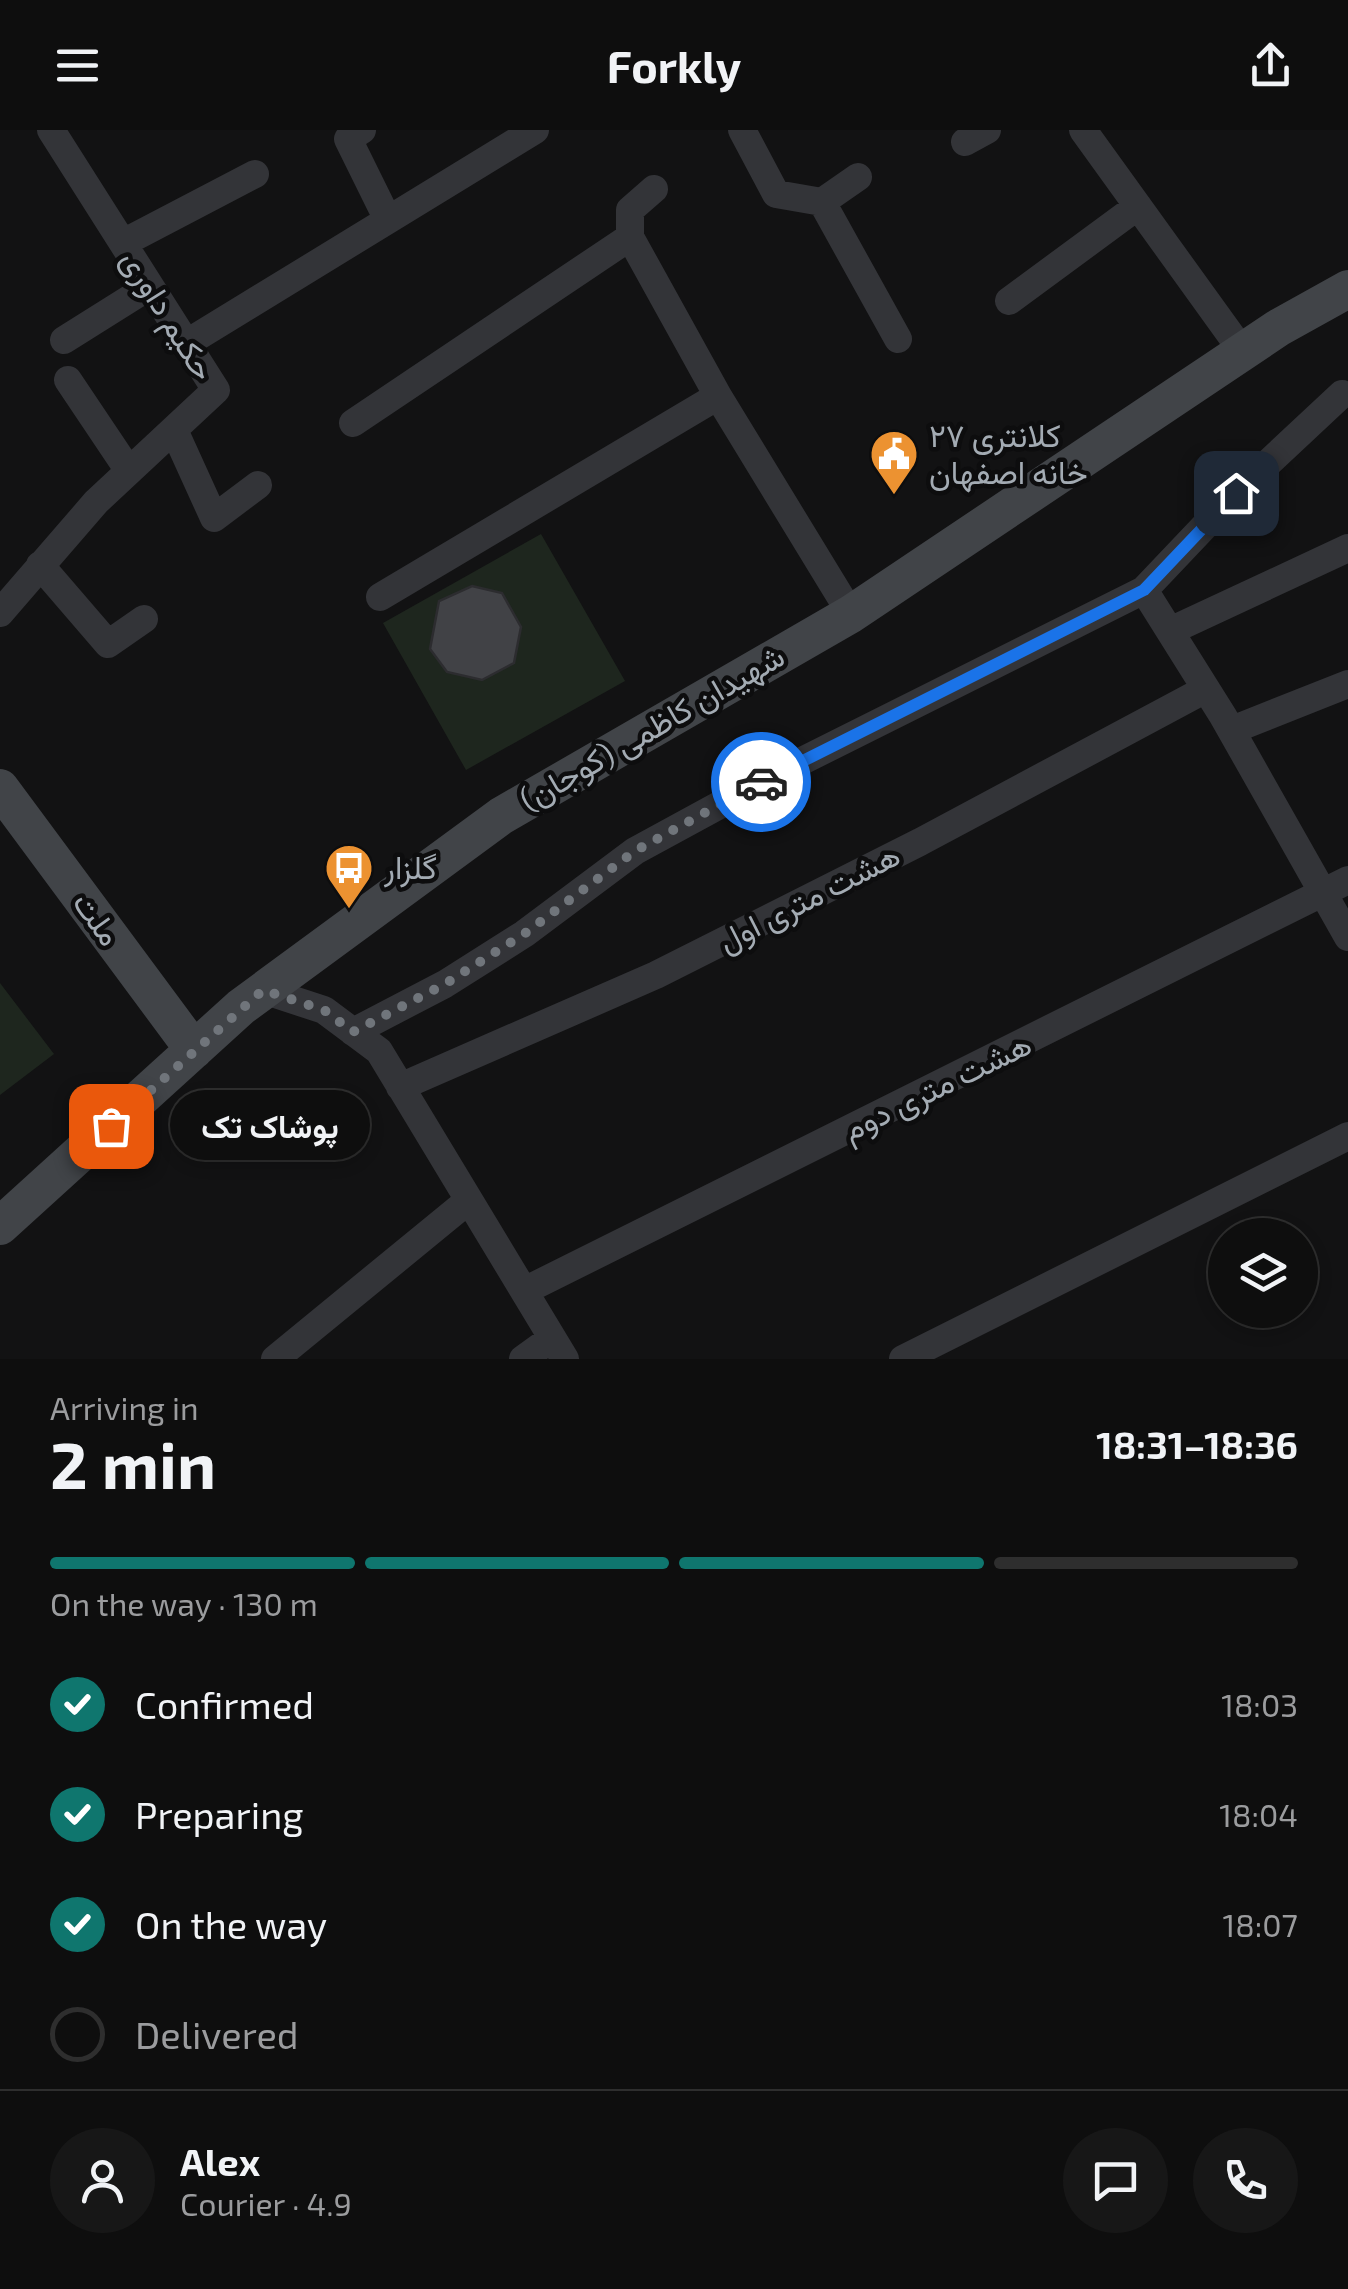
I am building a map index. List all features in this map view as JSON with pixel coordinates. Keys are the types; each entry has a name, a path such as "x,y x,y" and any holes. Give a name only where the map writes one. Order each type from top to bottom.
{"main road":[{"name":"شهیدان کاظمی (کوجان)","path":"0,1226 263,990 501,816 851,614 1243,352 1348,289"},
{"name":"ملت","path":"0,788 194,1050"}],"street":[{"name":"حکیم داوری","path":"0,613 129,472 216,390 51,130"},
{"path":"362,130 348,138 388,220"},
{"path":"187,343 535,130"},
{"path":"742,130 776,194 822,202 858,177"},
{"path":"1083,130 1243,352"},
{"path":"123,243 255,174"},
{"path":"654,189 630,210 630,237 718,396 851,614"},
{"path":"822,202 898,338"},
{"path":"1009,301 1138,206"},
{"path":"353,423 630,237"},
{"path":"64,340 150,286"},
{"path":"68,380 129,472"},
{"path":"353,1032 445,984 524,934 635,851 780,772 1144,590 1236,493 1342,394"},
{"path":"380,597 718,396"},
{"path":"174,430 214,518 258,485"},
{"path":"1170,631 1348,548"},
{"path":"40,565 108,644 144,618"},
{"path":"1144,590 1232,730 1348,937"},
{"path":"1232,730 1348,684"},
{"name":"هشت متری اول","path":"400,1087 656,975 920,842 1206,688"},
{"name":"هشت متری دوم","path":"524,1291 1002,1056 1348,880"},
{"path":"263,990 324,1010 379,1052 558,1348 523,1359"},
{"path":"903,1359 1348,1136"},
{"path":"276,1359 469,1200"}],"shaded area":[{"path":"541,534 625,681 466,770 383,623"},
{"path":"0,983 54,1054 0,1095"}],"building":[{"path":"472,586 502,593 521,627 514,663 482,680 447,672 430,649 439,601"}],"way so far":[{"path":"111,1126 263,990 324,1010 353,1032 445,984 524,934 635,851 761,782"}],"place":[{"name":"کلانتری ۲۷ خانه اصفهان","path":"894,496"},
{"name":"گلزار","path":"349,910"},
{"name":"پوشاک تک","path":"111,1126"}],"route":[{"path":"761,782 1144,590 1236,493"}]}
